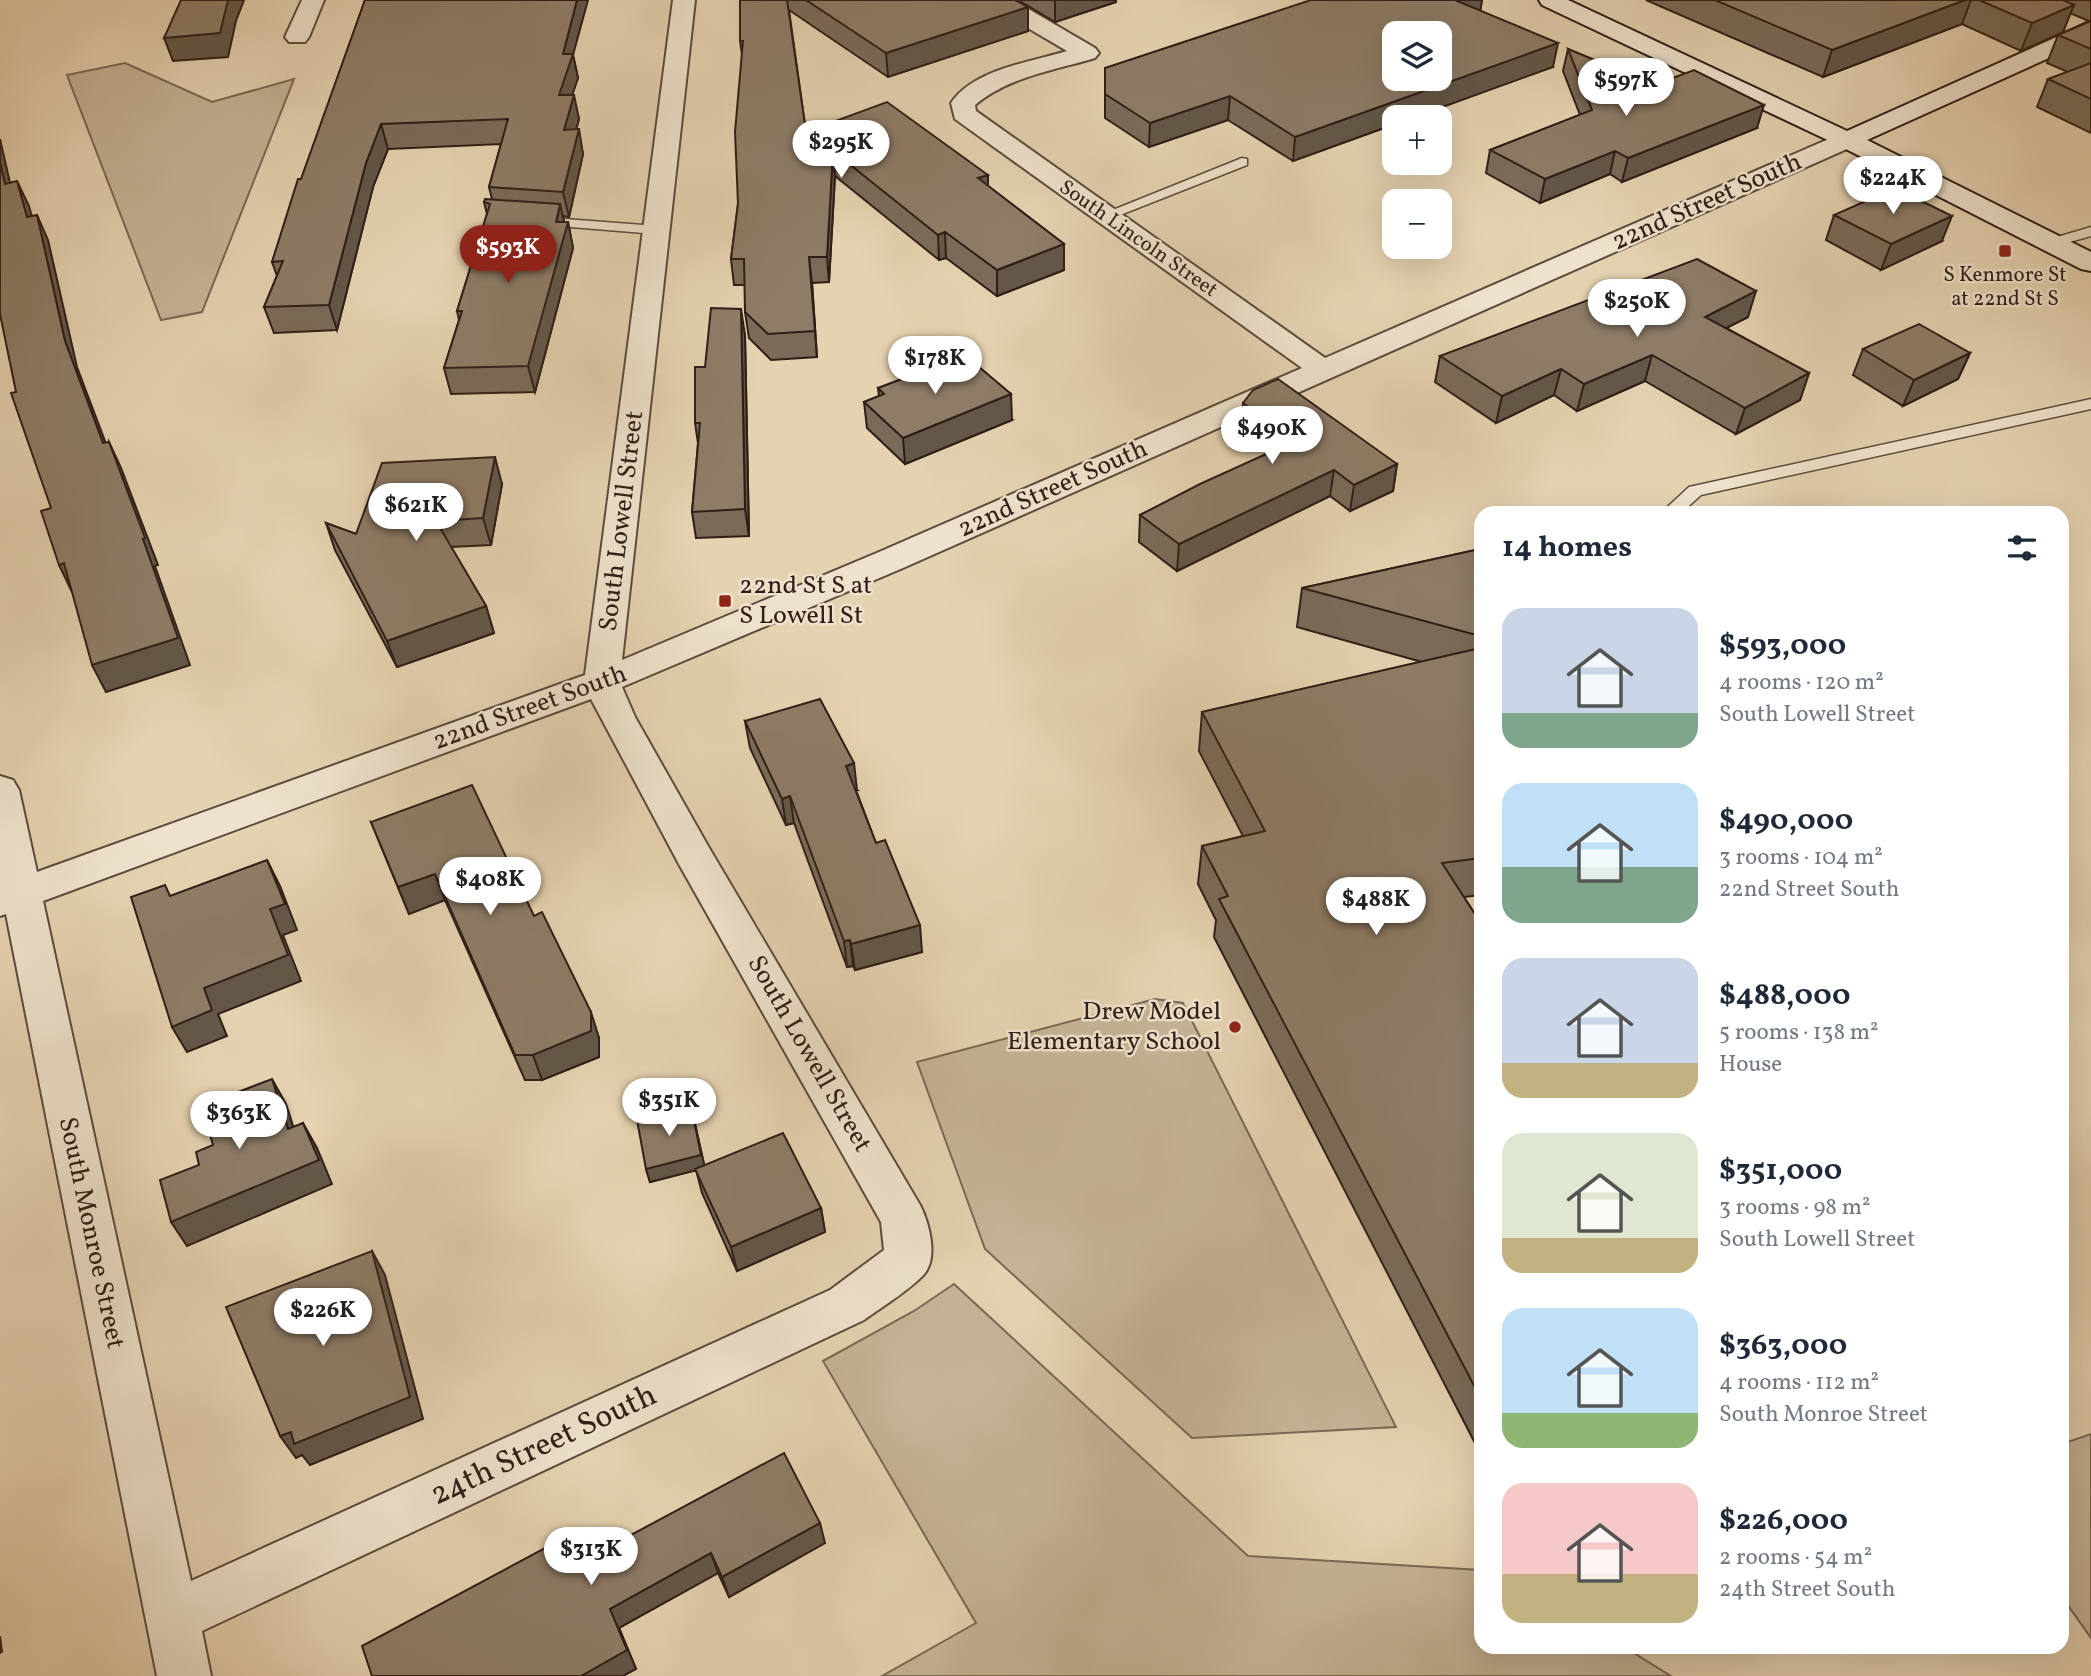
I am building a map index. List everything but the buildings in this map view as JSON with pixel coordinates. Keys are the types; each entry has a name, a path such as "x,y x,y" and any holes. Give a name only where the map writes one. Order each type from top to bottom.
{"street":[{"path":"297,37 313,0"},
{"name":"South Lowell Street","path":"684,0 602,682 617,717 694,856 904,1219 908,1259"},
{"name":"South Lincoln Street","path":"997,0 1087,53 995,82 973,92 962,103 964,114 1323,370"},
{"path":"1550,0 1847,141 2091,263"},
{"path":"2064,21 2089,32"},
{"name":"22nd Street South","path":"10,897 602,682 891,560 1847,141 2089,32"},
{"name":"South Monroe Street","path":"0,790 10,897 184,1676"},
{"name":"24th Street South","path":"172,1618 847,1305 908,1259"}],"lane":[{"path":"1105,216 1242,162"},
{"path":"520,220 656,230"},
{"path":"2052,243 2091,231"},
{"path":"1678,506 1695,491 2091,404"}],"shaded area":[{"path":"125,63 212,102 294,79 202,312 161,320 67,75"},
{"path":"1155,999 1183,1003 1396,1427 1192,1438 985,1249 917,1062"},
{"path":"954,1284 1248,1556 1474,1570 1474,1654 1635,1654 1671,1676 882,1676 976,1623 823,1361 914,1311"},
{"path":"2091,1434 2091,1638 2069,1607 2069,1442"}],"place":[{"name":"S Kenmore St at 22nd St S","path":"2005,251"},
{"name":"22nd St S at S Lowell St","path":"725,601"},
{"name":"Drew Model Elementary School","path":"1235,1027"}]}
